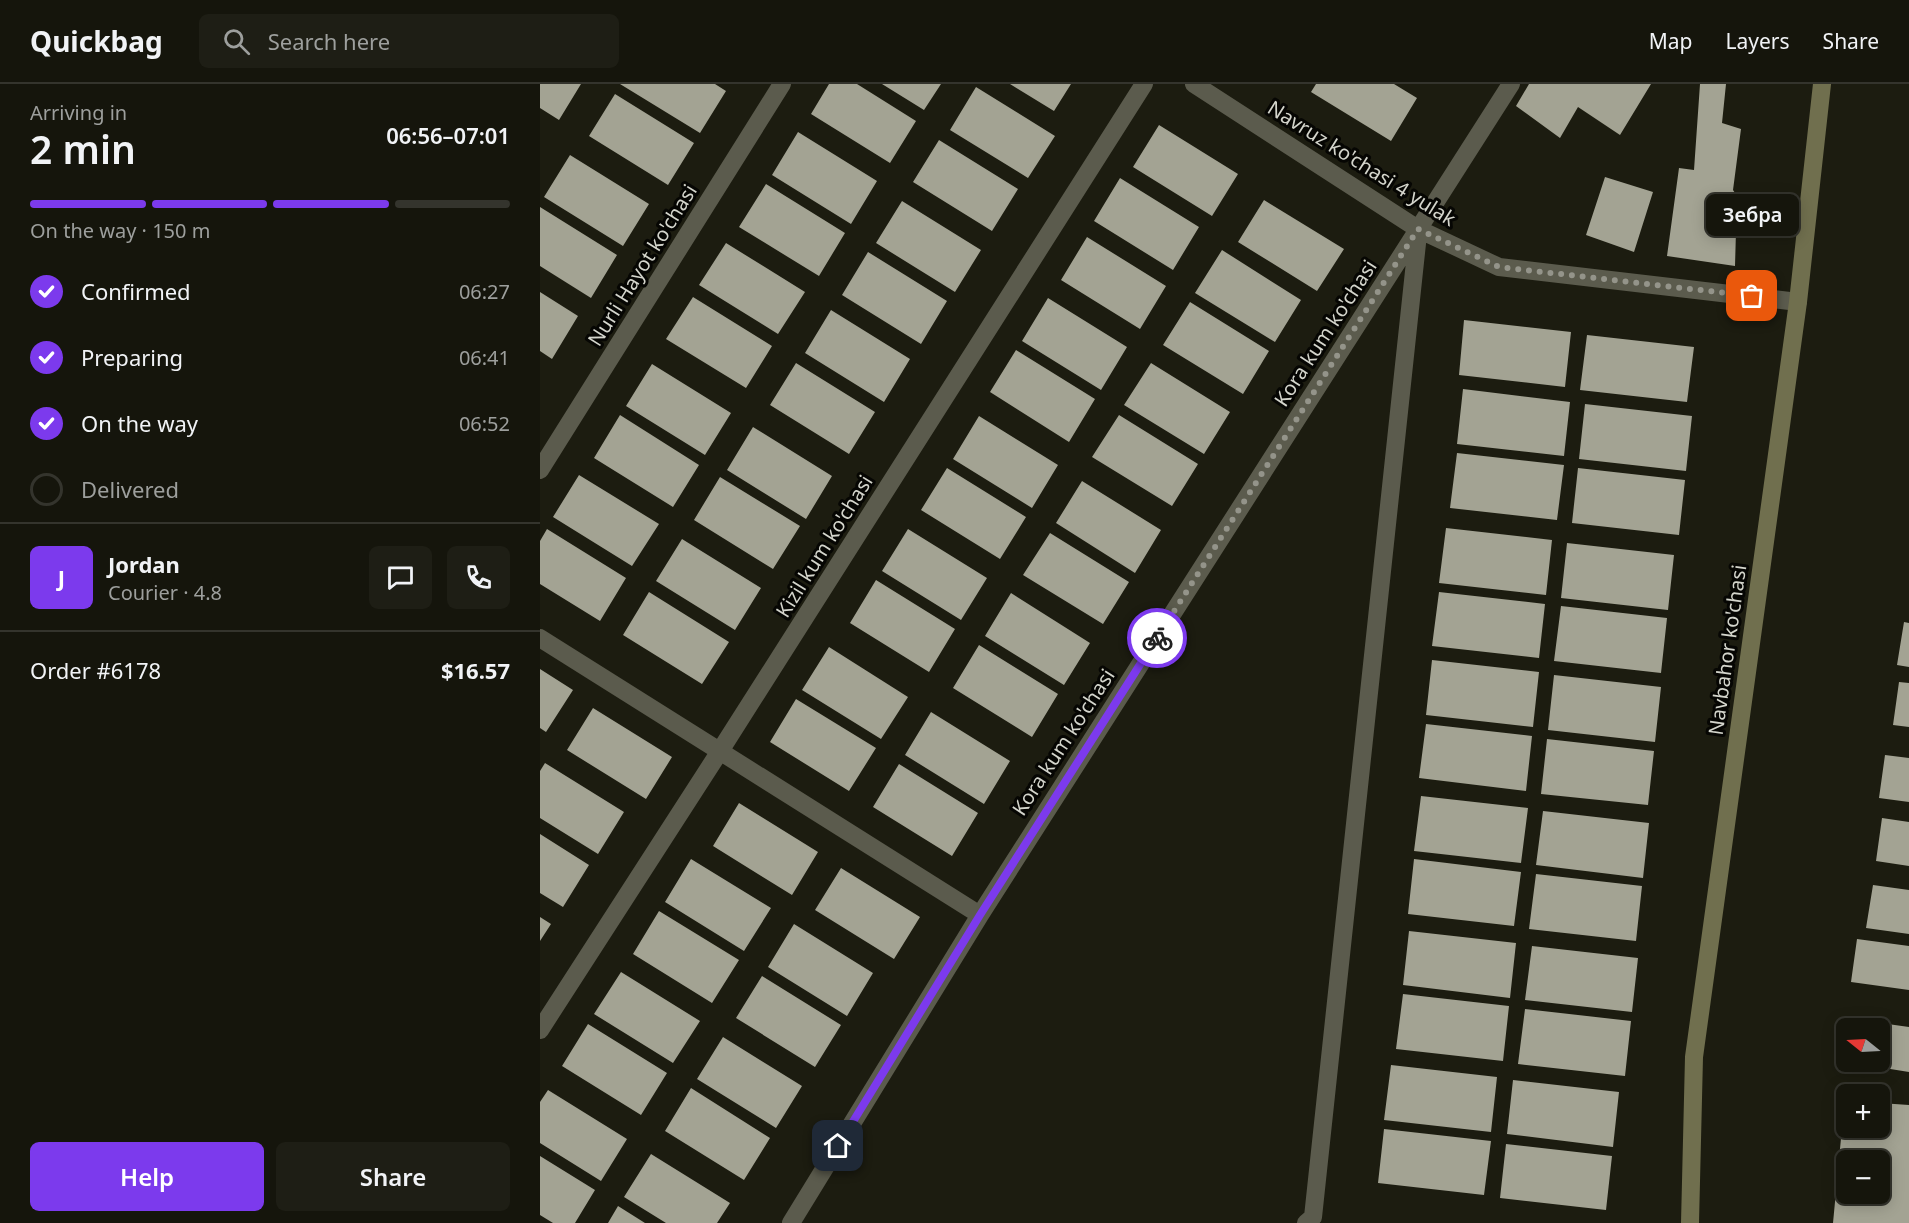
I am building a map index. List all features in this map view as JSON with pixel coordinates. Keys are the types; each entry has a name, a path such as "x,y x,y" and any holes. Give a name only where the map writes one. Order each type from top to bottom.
{"main road":[{"name":"Navbahor ko'chasi","path":"1690,1223 1694,1057 1798,302 1822,84"}],"street":[{"name":"Nurli Hayot ko'chasi","path":"540,470 782,84"},
{"name":"Kizil kum ko'chasi","path":"540,1030 1144,84"},
{"name":"Navruz ko'chasi 4 yulak","path":"1194,84 1418,229 1499,267 1798,302"},
{"name":"Kora kum ko'chasi","path":"791,1223 980,915 1511,84"},
{"name":"Kora kum ko'chasi","path":"1306,1223 1313,1217 1418,229"},
{"path":"540,638 980,915"}],"building":[{"path":"540,84 581,84 559,120 540,108"},
{"path":"620,84 715,84 726,91 700,133"},
{"path":"829,84 857,84 916,121 890,163 811,114"},
{"path":"882,84 941,84 924,110"},
{"path":"1010,84 1071,84 1054,111"},
{"path":"1316,84 1394,84 1417,98 1391,141 1311,92"},
{"path":"1529,84 1651,84 1620,135 1578,107 1560,138 1516,106"},
{"path":"1700,84 1726,84 1722,123 1741,129 1733,190 1737,196 1735,266 1667,256 1679,168 1694,170"},
{"path":"976,87 1055,136 1028,178 950,130"},
{"path":"615,94 694,143 668,185 589,136"},
{"path":"1159,125 1238,174 1212,216 1133,167"},
{"path":"798,132 877,181 851,224 772,175"},
{"path":"939,140 1018,189 992,231 913,182"},
{"path":"570,155 649,204 623,246 544,197"},
{"path":"1605,177 1653,192 1634,252 1586,235"},
{"path":"1120,178 1199,227 1173,270 1094,221"},
{"path":"766,184 845,233 819,276 739,227"},
{"path":"1264,200 1344,249 1317,291 1238,242"},
{"path":"902,201 981,250 955,292 876,243"},
{"path":"540,207 617,255 591,298 540,266"},
{"path":"1087,237 1166,286 1140,329 1061,280"},
{"path":"726,243 805,292 778,334 699,285"},
{"path":"1222,250 1301,300 1275,342 1195,293"},
{"path":"868,252 947,301 921,344 842,295"},
{"path":"540,292 578,316 552,359 540,351"},
{"path":"693,297 772,346 746,388 666,339"},
{"path":"1048,298 1127,347 1101,390 1022,341"},
{"path":"1190,302 1269,351 1243,394 1163,345"},
{"path":"831,310 910,359 884,402 805,353"},
{"path":"1464,320 1571,332 1565,387 1459,375"},
{"path":"1587,335 1694,347 1687,402 1580,390"},
{"path":"1016,350 1095,399 1069,442 990,392"},
{"path":"796,363 875,412 849,454 770,405"},
{"path":"1151,363 1230,412 1204,454 1124,405"},
{"path":"652,364 731,413 705,455 626,406"},
{"path":"1463,389 1570,402 1564,456 1457,444"},
{"path":"1585,404 1692,416 1686,471 1579,459"},
{"path":"620,415 699,465 673,507 594,458"},
{"path":"1119,415 1198,464 1172,506 1092,457"},
{"path":"979,416 1058,465 1032,508 953,459"},
{"path":"753,427 832,476 806,519 727,470"},
{"path":"1457,453 1564,465 1557,520 1450,508"},
{"path":"947,468 1026,517 1000,559 921,510"},
{"path":"1578,468 1685,480 1679,535 1572,523"},
{"path":"579,475 659,524 632,566 553,517"},
{"path":"720,477 800,526 773,569 694,520"},
{"path":"1082,481 1161,530 1135,573 1056,523"},
{"path":"1446,528 1552,540 1546,595 1439,583"},
{"path":"547,529 626,578 600,621 540,584 540,541"},
{"path":"908,529 987,578 961,620 882,571"},
{"path":"1050,533 1129,582 1103,624 1023,575"},
{"path":"682,539 761,588 735,630 656,581"},
{"path":"1567,543 1674,555 1668,610 1561,598"},
{"path":"876,580 955,629 929,672 850,623"},
{"path":"649,592 729,642 702,684 623,635"},
{"path":"1439,592 1545,604 1539,658 1432,646"},
{"path":"1011,593 1090,643 1064,685 985,636"},
{"path":"1561,606 1667,618 1661,673 1554,661"},
{"path":"1904,622 1909,623 1909,667 1897,665"},
{"path":"979,645 1058,694 1032,737 953,688"},
{"path":"829,647 908,697 881,739 802,690"},
{"path":"1432,660 1539,672 1533,727 1426,715"},
{"path":"540,669 573,690 546,732 540,728"},
{"path":"1554,675 1661,687 1655,742 1548,730"},
{"path":"1899,682 1909,683 1909,727 1893,725"},
{"path":"796,699 876,748 849,791 770,742"},
{"path":"593,708 672,757 646,799 567,750"},
{"path":"931,712 1010,761 984,804 905,755"},
{"path":"1426,724 1532,736 1526,791 1419,778"},
{"path":"1547,739 1654,751 1648,805 1541,794"},
{"path":"1885,755 1909,758 1909,802 1879,798"},
{"path":"545,763 624,812 598,854 540,818 540,771"},
{"path":"899,764 978,813 952,856 873,807"},
{"path":"1421,796 1528,808 1521,863 1414,851"},
{"path":"739,803 818,852 792,895 713,846"},
{"path":"1543,811 1649,823 1643,878 1536,865"},
{"path":"1882,818 1909,822 1909,866 1876,861"},
{"path":"540,834 589,865 563,907 540,893"},
{"path":"691,859 771,908 744,951 665,902"},
{"path":"1414,859 1521,872 1514,926 1408,914"},
{"path":"841,868 920,917 894,959 815,910"},
{"path":"1536,874 1642,886 1636,941 1529,929"},
{"path":"1873,885 1909,890 1909,934 1866,928"},
{"path":"659,911 739,960 712,1003 633,954"},
{"path":"540,917 551,924 540,941"},
{"path":"794,924 873,973 847,1016 768,967"},
{"path":"1409,931 1516,943 1510,998 1403,985"},
{"path":"1857,939 1909,946 1909,990 1851,982"},
{"path":"1532,946 1638,958 1632,1012 1525,1000"},
{"path":"621,972 700,1021 673,1063 594,1014"},
{"path":"762,976 841,1025 815,1067 736,1018"},
{"path":"1403,994 1509,1006 1503,1061 1396,1049"},
{"path":"1525,1009 1631,1021 1625,1076 1518,1064"},
{"path":"588,1024 667,1073 641,1115 562,1066"},
{"path":"1890,1024 1909,1027 1909,1072 1890,1069"},
{"path":"723,1037 802,1086 776,1128 697,1079"},
{"path":"1391,1065 1497,1077 1491,1132 1384,1120"},
{"path":"1513,1080 1619,1092 1613,1147 1507,1134"},
{"path":"691,1088 770,1138 744,1180 665,1131"},
{"path":"548,1090 627,1139 601,1181 540,1143 540,1102"},
{"path":"1890,1104 1909,1105 1909,1223 1833,1223 1836,1191 1836,1204 1890,1204 1890,1150 1840,1150 1841,1138 1890,1138"},
{"path":"1384,1129 1491,1141 1484,1195 1378,1183"},
{"path":"1506,1144 1612,1156 1606,1210 1500,1198"},
{"path":"651,1154 730,1203 717,1223 666,1223 624,1197"},
{"path":"540,1156 595,1190 575,1223 553,1223 540,1215"},
{"path":"618,1206 645,1223 608,1223"}],"way so far":[{"path":"1157,638 1418,229 1499,267 1752,296"}],"place":[{"name":"Зебра","path":"1752,296"}],"route":[{"path":"838,1146 980,915 1157,638"}]}
